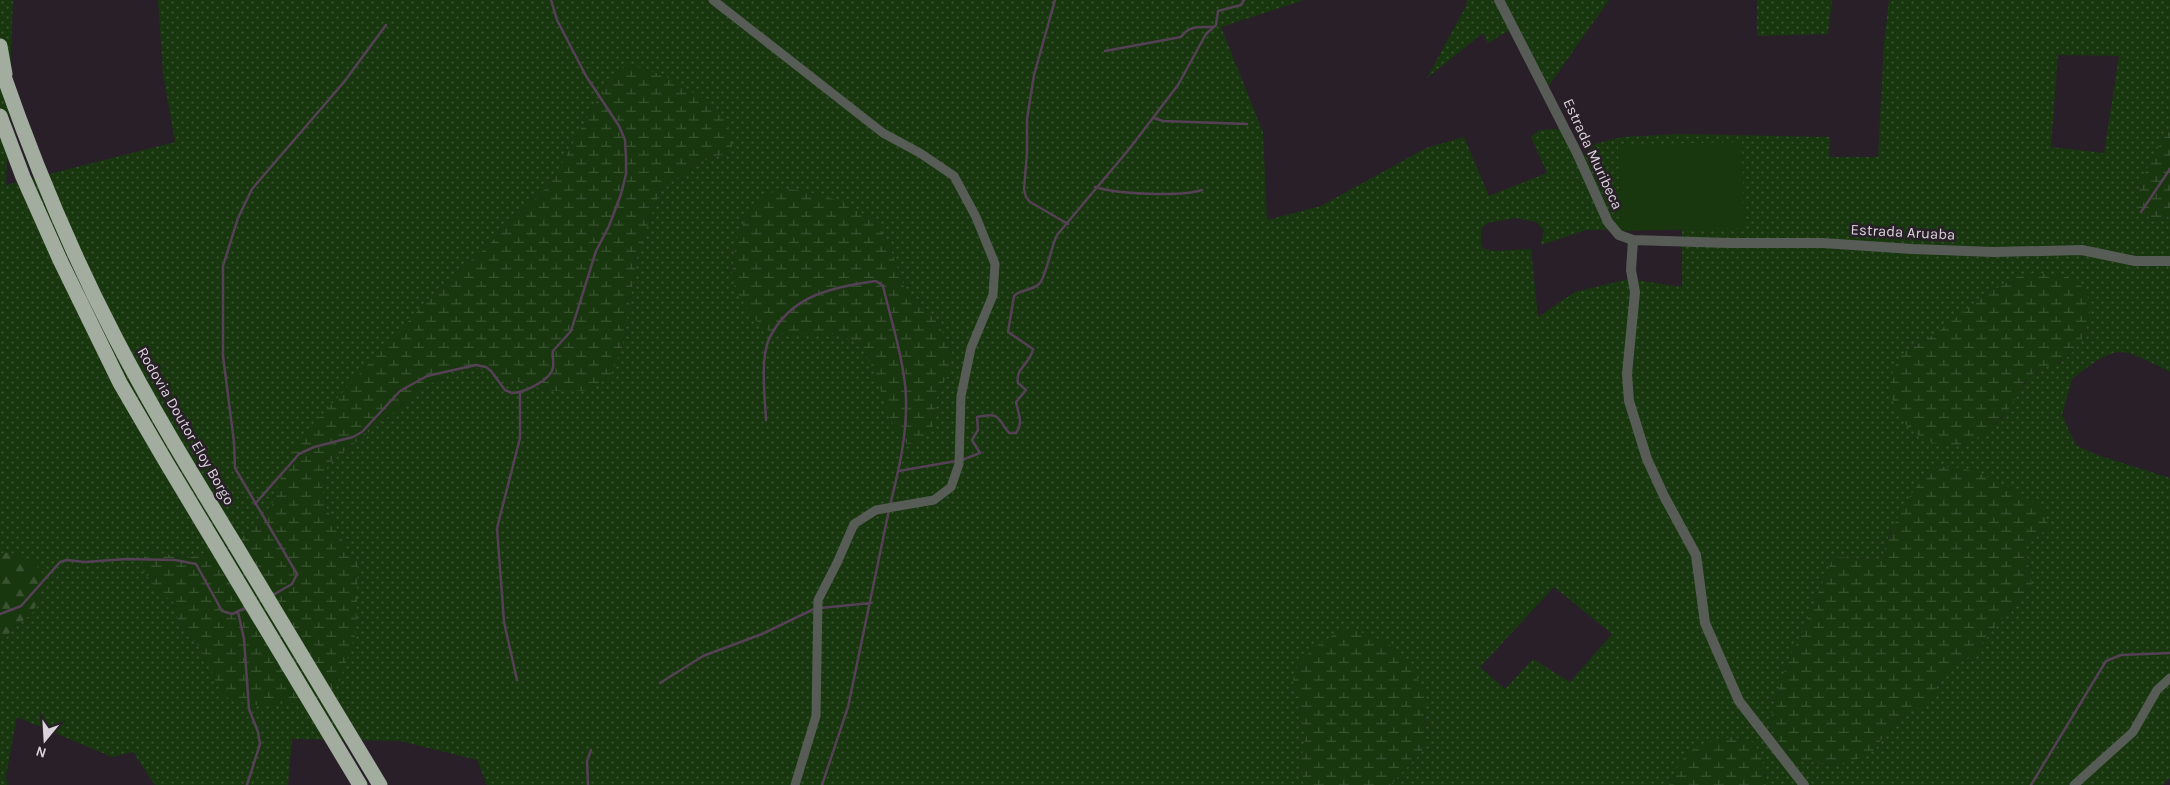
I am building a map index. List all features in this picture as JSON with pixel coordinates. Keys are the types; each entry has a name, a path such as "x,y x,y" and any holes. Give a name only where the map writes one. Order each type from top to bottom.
{"highway":[{"path":"0,46 7,86"},
{"name":"Rodovia Doutor Eloy Borgo","path":"0,66 60,220 94,294 135,375 180,454 380,785"},
{"path":"0,116 23,177 60,260 120,383 360,785"}],"street":[{"path":"712,0 883,133 920,153 954,176 976,217 995,264 993,295 971,348 963,386 959,464 951,487 934,500 876,510 854,524 818,600 816,716 795,785"},
{"name":"Estrada Muribeca","path":"1500,0 1577,153 1608,222 1619,235 1633,240"},
{"path":"1633,240 1631,270 1635,292 1627,374 1628,401 1647,459 1664,496 1696,555 1705,623 1739,701 1804,785"},
{"name":"Estrada Aruaba","path":"1633,240 1823,243 1994,252 2082,250 2135,261 2170,261"},
{"path":"2074,785 2133,732 2157,690 2170,678"}],"green space":[{"path":"0,0 13,0 6,185 175,142 163,73 158,0 1304,0 1221,27 1263,132 1267,220 1321,206 1426,148 1464,137 1489,196 1547,173 1531,137 1540,130 1560,129 1576,162 1595,144 1622,137 1680,134 1830,137 1829,157 1878,157 1884,43 1889,0 2170,0 2170,128 2152,159 2140,186 2157,220 2170,216 2170,372 2131,354 2124,352 2113,353 2094,362 2072,379 2062,415 2076,445 2097,455 2170,478 2170,778 2163,785 1766,785 1766,774 1685,758 1676,770 1669,785 1390,785 1421,753 1426,742 1424,724 1426,714 1293,680 1296,700 1306,734 1301,762 1304,785 487,785 477,760 400,741 292,739 288,785 155,785 133,752 112,757 17,717 6,775 7,785 0,785 0,641 33,612 9,552 0,554","holes":["2058,55 2119,56 2104,153 2051,147","624,66 731,152 697,163 660,191 638,252 622,348 587,391 552,391 506,379 472,366 452,372 431,383 328,464 322,489 327,509 347,549 358,561 224,696 200,648 179,624 174,603 146,551 189,558 217,549 249,533 270,511 281,477 386,347 437,290 480,253 551,183 597,100","749,210 875,220 892,253 904,287 935,319 952,349 949,373 937,395 933,426 907,444 895,428 871,364 859,344 838,333 818,333 732,273 736,241","1515,218 1536,222 1544,230 1541,245 1586,230 1682,229 1682,287 1629,279 1575,292 1538,317 1531,249 1496,251 1484,249 1481,245 1481,229 1487,223","1997,288 2087,330 2071,354 2061,362 2045,366 2029,377 2001,419 1980,436 1914,345 1931,337","1938,466 1951,469 1959,468 1993,480 2023,496 2049,528 2025,544 2032,585 2030,589 2005,615 1974,654 1953,666 1940,678 1934,693 1893,724 1873,751 1834,764 1800,761 1785,753 1770,727 1775,699 1788,661 1834,557 1881,560 1890,532","1554,587 1612,634 1570,682 1533,659 1505,689 1480,667"]},
{"path":"1467,0 1609,0 1543,94 1513,28 1488,43 1483,33 1427,78 1466,6"},
{"path":"1757,0 1832,0 1828,34 1757,36"},
{"path":"624,66 638,67 665,76 688,89 720,113 733,136 731,152 697,163 660,191 638,252 622,348 610,377 587,391 552,391 506,379 472,366 452,372 431,383 328,464 322,489 327,509 347,549 358,561 356,633 339,683 317,702 252,705 223,696 200,648 179,624 174,603 155,588 141,567 146,551 189,558 217,549 249,533 270,511 281,477 303,435 437,290 480,253 551,183 597,100"},
{"path":"2170,128 2170,216 2157,220 2139,211 2140,189 2147,168"},
{"path":"1742,142 1744,228 1621,231 1618,145"},
{"path":"778,188 807,191 842,202 875,220 892,253 904,287 935,319 952,349 949,373 937,395 933,426 919,443 907,444 894,428 871,364 859,344 838,333 787,334 769,331 753,318 735,289 732,273 736,241 749,210"},
{"path":"2028,273 2052,274 2065,277 2076,282 2084,289 2090,308 2089,318 2082,339 2066,358 2030,376 2007,411 1982,435 1959,445 1940,445 1923,438 1908,427 1897,413 1891,396 1891,377 1899,359 1906,351 1933,335 1989,293"},
{"path":"1938,466 1961,468 1983,475 2014,490 2043,508 2049,528 2025,544 2032,585 1974,654 1953,666 1940,678 1928,703 1903,716 1893,724 1873,751 1848,763 1834,764 1800,761 1785,753 1770,727 1775,699 1788,661 1801,635 1829,567 1834,557 1881,560 1902,508 1927,475"},
{"path":"9,552 32,560 46,578 33,612 0,641 0,554"},
{"path":"1341,630 1356,630 1388,643 1406,660 1422,686 1427,699 1424,724 1426,742 1421,753 1390,785 1304,785 1301,762 1306,734 1296,700 1293,680 1299,662 1318,645"},
{"path":"1733,737 1753,742 1762,757 1766,785 1669,785 1686,755 1707,742"}],"waterway":[{"path":"255,504 299,454 314,447 353,437 362,432 400,391 427,376 476,365 486,367 505,390 512,393 523,391 536,385 548,377 551,372 553,351 571,331 596,251 609,226 626,174 625,140 619,126 586,76 557,20 551,0"},
{"path":"1055,0 1034,75 1027,119 1024,189 1026,197 1030,202 1068,224"},
{"path":"962,460 980,453 972,440 978,430 977,417 990,415 997,417 1009,433 1016,433 1020,425 1016,402 1026,390 1018,383 1018,378 1033,349 1008,332 1014,296 1019,292 1033,288 1042,281 1057,235 1130,148 1178,85 1206,34 1216,25 1218,11 1241,5 1244,0"},
{"path":"273,595 292,584 297,574 235,468 234,442 223,356 223,266 238,218 252,189 344,82 386,25"},
{"path":"1105,51 1181,37 1188,30 1195,28 1213,27"},
{"path":"1154,118 1163,121 1247,124"},
{"path":"2141,212 2170,169"},
{"path":"1095,187 1149,194 1202,190"},
{"path":"766,420 764,379 766,347 778,324 789,312 814,296 844,286 876,281 883,286 900,357 906,398 904,439 890,505"},
{"path":"517,680 504,622 497,528 520,438 520,393"},
{"path":"899,471 956,461"},
{"path":"822,785 848,707 889,510"},
{"path":"0,614 21,606 60,562 67,560 85,562 126,559 175,560 196,564 222,611 232,614 248,607"},
{"path":"820,608 871,603"},
{"path":"660,683 703,656 762,634 814,609"},
{"path":"238,612 244,639 249,709 258,732 260,744 247,785"},
{"path":"2031,785 2106,661 2121,655 2170,653"},
{"path":"588,785 587,761 591,750"}]}
